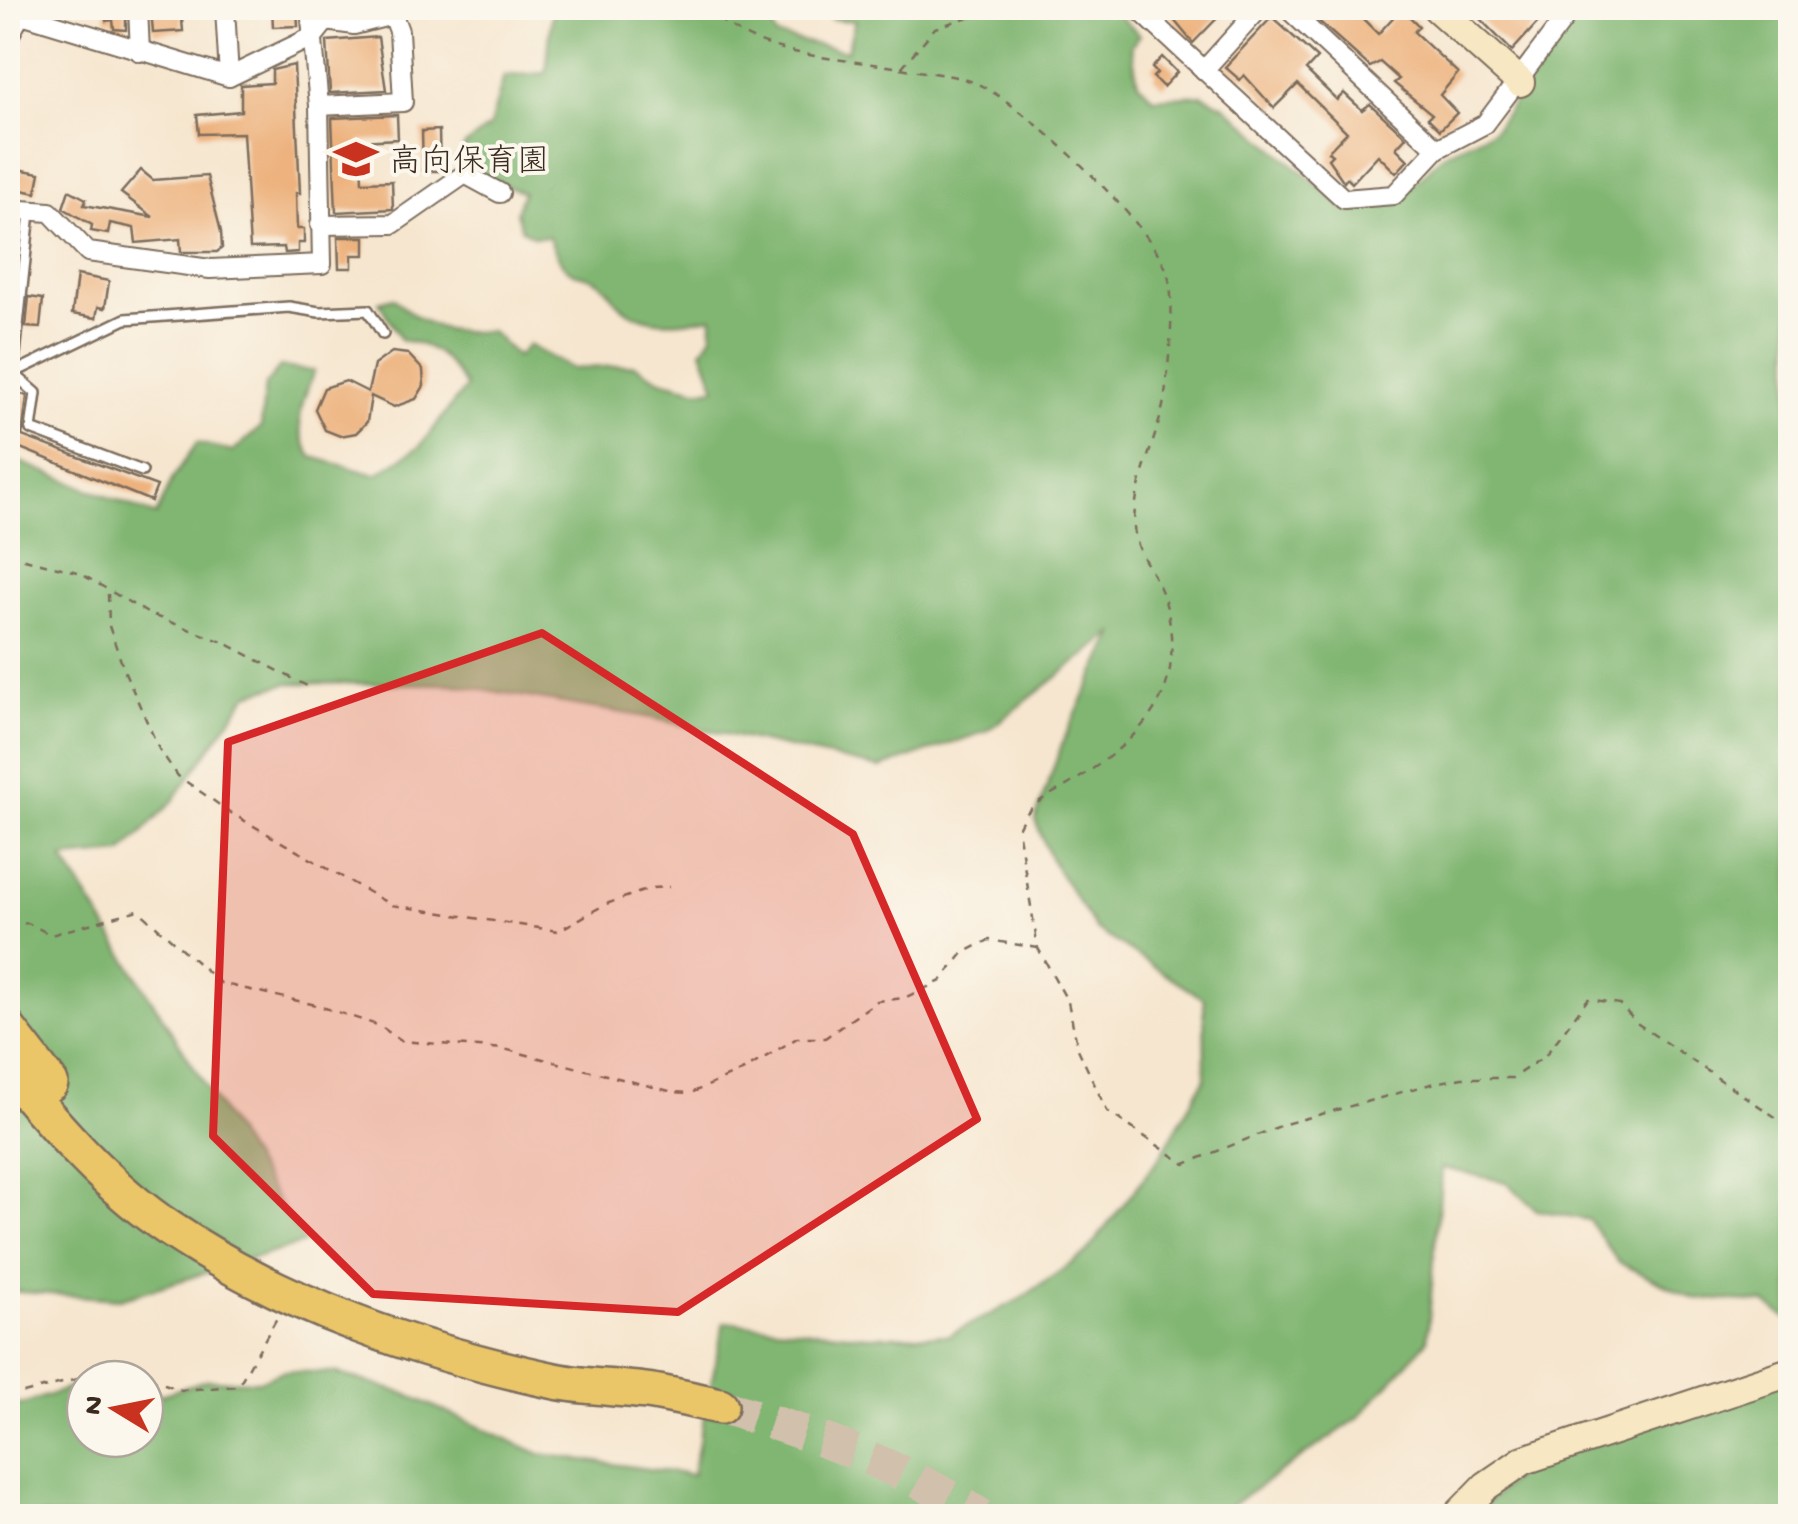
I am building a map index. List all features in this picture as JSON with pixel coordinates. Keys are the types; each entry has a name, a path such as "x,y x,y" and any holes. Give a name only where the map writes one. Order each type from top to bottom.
{"highway":[{"path":"8,1029 88,1127 180,1207 282,1266 393,1314 648,1391 720,1406"},
{"path":"8,1070 71,1144 168,1228 276,1290 387,1336 469,1359 559,1382 648,1391"}],"street":[{"path":"138,8 140,52"},
{"path":"225,8 229,77"},
{"path":"8,209 50,212 88,252 210,268 322,264 320,28 310,8"},
{"path":"8,38 14,12 54,15 140,52 229,77 350,8"},
{"path":"1136,8 1344,199 1394,195 1437,149 1485,124 1520,82 1564,18 1565,8"},
{"path":"1204,70 1260,8"},
{"path":"1287,8 1437,149"},
{"path":"1437,8 1520,82"},
{"path":"319,106 402,102 402,11 354,25 320,28"},
{"path":"320,225 392,224 465,174 500,193"},
{"path":"1457,1516 1486,1486 1524,1460 1790,1372"}],"lane":[{"path":"13,373 30,212"},
{"path":"13,373 124,319 289,307 319,312 368,310 383,334"},
{"path":"13,373 36,392 31,429 142,471"}],"path":[{"path":"706,8 745,38 774,47 953,76 983,86 1082,163 1110,192 1167,272 1166,391 1134,508 1134,532 1141,554 1164,596 1171,639 1166,685 1142,726 1121,746 1025,811 1018,829 1020,862 1038,948 1068,1002 1078,1049 1107,1111 1185,1164 1285,1124 1435,1083 1512,1078 1545,1056 1588,998 1619,1004 1638,1024 1790,1127"},
{"path":"900,68 935,28 994,8"},
{"path":"8,556 60,564 108,594 270,663 309,687"},
{"path":"108,594 109,626 124,670 159,749 178,776 231,813 391,905 558,931 606,904 652,888 669,887"},
{"path":"8,926 28,924 51,935 138,910 220,983 316,1005 380,1026 400,1041 504,1049 691,1092 744,1070 797,1038 825,1038 877,1002 904,998 941,981 962,953 989,940 1038,948"},
{"path":"8,1397 98,1374 148,1378 181,1390 238,1386 278,1317"}],"highlighted area":[{"path":"542,633 853,834 977,1119 678,1312 373,1294 213,1136 228,742"}],"green space":[{"path":"557,8 754,8 770,17 776,36 847,51 855,21 831,19 827,9 810,8 1111,8 1140,35 1131,46 1138,83 1154,98 1202,95 1225,106 1344,208 1398,201 1443,155 1494,130 1562,36 1568,8 1790,8 1790,1321 1765,1303 1693,1298 1618,1262 1589,1220 1537,1210 1506,1182 1442,1168 1427,1341 1358,1418 1216,1516 8,1516 8,1403 20,1405 65,1390 65,1459 165,1459 165,1394 206,1380 259,1381 283,1371 337,1373 406,1394 540,1454 692,1475 724,1322 868,1336 949,1335 1022,1298 1086,1253 1160,1157 1205,1078 1204,999 1096,929 1051,860 1035,820 1063,741 1115,632 987,731 880,768 647,717 450,684 288,683 248,694 172,802 122,853 63,858 304,1243 120,1299 8,1291 8,457 156,516 173,478 197,443 233,452 261,427 265,385 280,367 314,371 300,415 302,435 312,457 376,475 419,447 466,387 440,354 424,345 401,340 379,302 394,298 438,327 463,332 491,331 517,357 528,345 573,369 634,365 661,380 700,390 716,388 702,350 712,335 712,317 664,322 631,312 596,280 569,270 549,237 533,236 521,229 516,212 523,192 472,172 460,158 464,146 490,126 504,76 546,73 552,14"},
{"path":"1790,1376 1790,1516 1486,1516 1487,1503 1537,1457"}],"building":[{"path":"105,8 126,8 126,30 114,29 113,20 106,21"},
{"path":"181,8 183,31 153,33 151,9"},
{"path":"272,8 297,8 298,26 273,27"},
{"path":"1164,8 1227,8 1193,43"},
{"path":"1319,8 1366,8 1359,15 1378,34 1400,10 1410,17 1419,26 1414,32 1458,73 1440,95 1457,113 1440,130 1428,118 1432,114 1394,83 1399,79 1380,62 1370,67 1312,15"},
{"path":"1469,8 1551,8 1512,51"},
{"path":"1272,17 1317,58 1306,70 1337,100 1344,93 1362,110 1370,104 1406,137 1396,148 1408,160 1396,173 1378,155 1352,183 1347,178 1344,182 1328,159 1332,155 1328,152 1347,132 1298,84 1274,108 1244,75 1240,80 1225,67"},
{"path":"378,37 386,90 330,93 327,41"},
{"path":"1162,57 1177,72 1163,87 1153,77 1157,73 1152,68"},
{"path":"294,65 300,193 296,193 297,229 304,229 304,243 298,243 298,252 285,253 284,247 250,248 243,133 199,134 197,115 241,111 241,85 272,83 272,70"},
{"path":"397,115 398,139 360,141 362,182 392,181 393,209 336,212 332,118"},
{"path":"439,130 440,171 423,171 422,131"},
{"path":"17,169 40,173 36,193 13,188"},
{"path":"141,170 153,180 207,176 222,248 217,252 181,252 180,239 136,243 134,228 110,223 108,234 91,231 92,225 63,208 69,190 86,199 84,205 153,217 121,193"},
{"path":"338,237 365,237 365,255 352,255 352,268 339,268"},
{"path":"77,275 109,281 105,308 98,307 96,318 72,314"},
{"path":"29,297 43,299 40,328 26,327"},
{"path":"392,352 408,354 423,370 424,386 416,399 394,407 371,396 367,422 356,433 340,436 325,430 315,409 324,388 346,381 368,392 374,365"},
{"path":"16,392 27,396 22,436 157,486 151,501 8,443"}],"tunnel":[{"path":"720,1406 855,1452 981,1516"}],"place":[{"name":"高向保育園","path":"356,159"}]}
